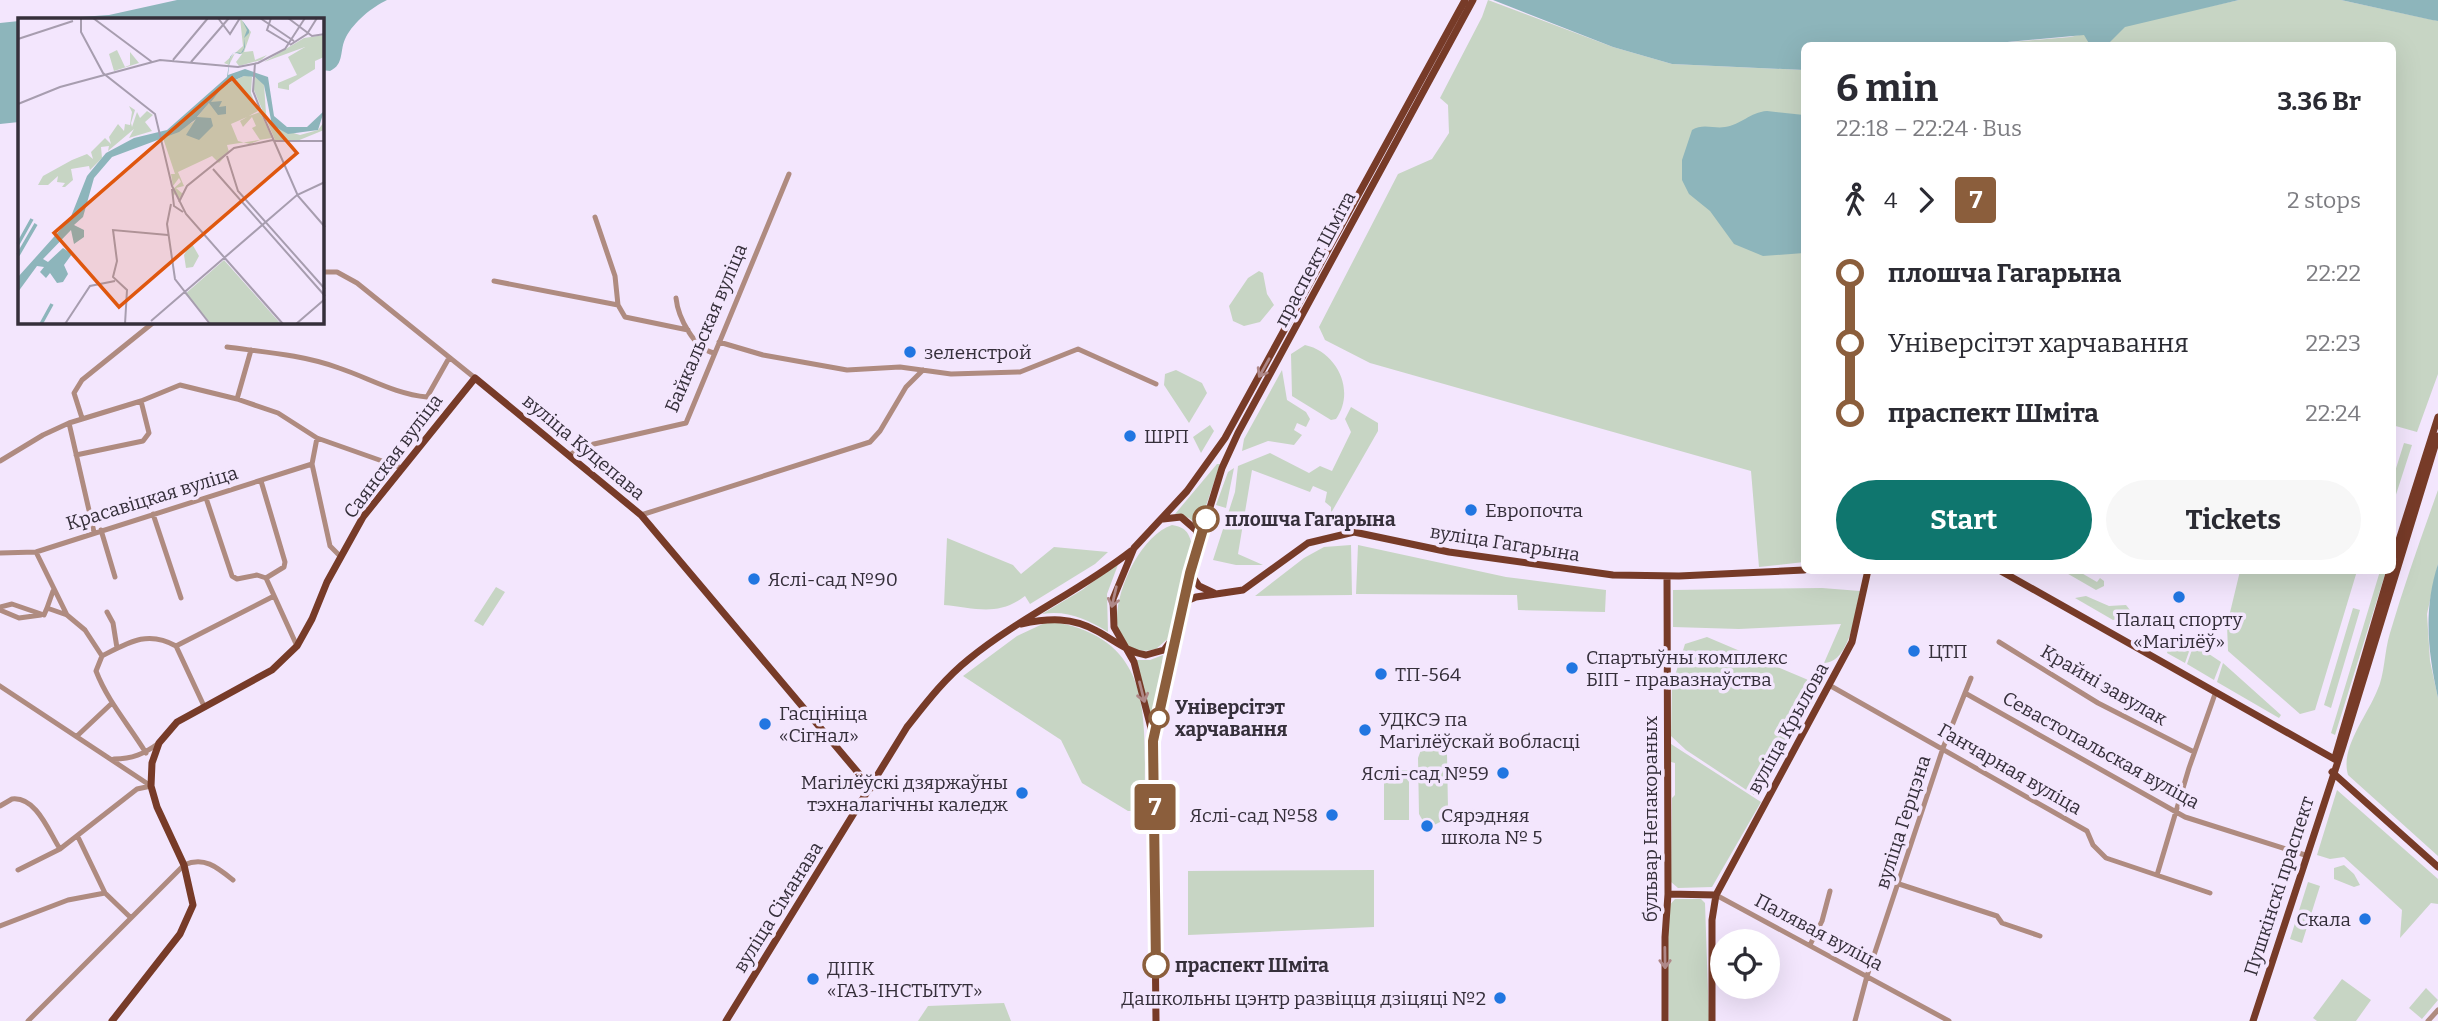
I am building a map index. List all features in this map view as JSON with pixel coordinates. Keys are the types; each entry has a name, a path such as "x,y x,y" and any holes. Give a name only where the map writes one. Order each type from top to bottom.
{"main road":[{"name":"праспект Шміта","path":"1176,634 1190,573 1222,468 1465,0"},
{"name":"праспект Шміта","path":"1135,548 1207,466 1225,438 1472,0"},
{"name":"вуліца Куцепава","path":"475,378 641,515 871,788"},
{"name":"Саянская вуліца","path":"159,743 172,727 204,706 272,670 297,646 363,517 475,378"},
{"path":"2396,549 2438,417"},
{"name":"Пушкінскі праспект","path":"2396,569 2438,436"},
{"path":"1161,519 1181,517 1196,530 1200,540"},
{"name":"вуліца Гагарына","path":"1184,602 1243,590 1308,543 1354,532 1449,552 1613,575 1667,576 1801,570"},
{"path":"1135,548 1113,599 1114,627 1139,677 1154,740"},
{"name":"вуліца Сіманава","path":"726,1021 907,727 937,688 969,659 1081,587 1135,548"},
{"path":"1190,573 1204,590 1218,594"},
{"name":"вуліца Крылова","path":"1716,895 1853,642 1867,574"},
{"path":"2006,574 2336,760"},
{"name":"Пушкінскі праспект","path":"2336,760 2337,744 2389,574"},
{"name":"Пушкінскі праспект","path":"2253,1021 2395,574"},
{"name":"бульвар Непакораных","path":"1665,1021 1668,894 1667,576"},
{"name":"вуліца Сіманава","path":"1021,624 1060,618 1086,625 1125,648"},
{"path":"1125,648 1136,653 1156,653 1171,644 1176,634"},
{"path":"1156,1021 1154,740 1176,634"},
{"path":"112,1021 180,934 188,918 193,896 184,865 157,807 151,786 152,763 159,743"},
{"path":"2332,772 2438,867"},
{"name":"Палявая вуліца","path":"1668,894 1716,895"},
{"path":"1712,1021 1712,920 1716,895"}],"street":[{"name":"Байкальская вуліца","path":"570,455 581,447 686,423 789,174"},
{"path":"595,217 615,276 618,306 625,317 688,330"},
{"name":"вуліца Куцепава","path":"324,273 342,274 357,283 475,378"},
{"path":"494,281 618,306"},
{"path":"676,298 677,309 688,330 706,352 715,353"},
{"path":"82,418 74,393 82,380 152,324"},
{"path":"719,342 763,355 847,370 900,367 951,374 1020,372 1078,349 1156,384"},
{"path":"227,347 298,357 339,367 388,388 427,397 449,358"},
{"path":"237,399 251,351"},
{"path":"641,515 870,442 880,431 906,387 923,370"},
{"path":"0,461 69,423 141,401 180,385 237,399 278,413 317,438 402,468"},
{"path":"76,455 143,441 149,433 141,401"},
{"path":"69,423 97,531 115,577"},
{"name":"Саянская вуліца","path":"317,438 312,464 330,546 341,557"},
{"name":"Красавіцкая вуліца","path":"0,553 36,552 312,464"},
{"path":"206,498 232,576 237,579 257,575 266,578 284,568 285,562 261,481"},
{"path":"153,514 181,598"},
{"path":"36,552 67,615 85,630 102,656"},
{"path":"266,578 297,646"},
{"path":"44,615 53,591"},
{"path":"176,646 274,596"},
{"path":"0,609 12,604 44,615"},
{"path":"47,608 67,615"},
{"path":"0,609 19,618 44,615"},
{"path":"107,611 113,623 117,648"},
{"path":"146,753 111,704 96,671 102,656 130,641 160,636 176,646 204,706"},
{"name":"Крайні завулак","path":"1999,642 2098,703 2194,752"},
{"name":"вуліца Герцэна","path":"1855,1021 1867,976 1943,748 1971,678"},
{"name":"Ганчарная вуліца","path":"1829,685 2087,831 2093,845 2106,858 2210,892"},
{"path":"0,686 151,786"},
{"name":"Севастопальская вуліца","path":"1965,693 2176,812 2305,855"},
{"path":"2157,875 2194,752 2216,694"},
{"path":"77,736 111,704"},
{"path":"113,759 128,759 146,753 159,743"},
{"path":"18,870 78,837 137,789 151,786"},
{"path":"0,806 12,799 26,801 38,814 60,849"},
{"path":"78,837 105,892 130,917"},
{"path":"28,1021 184,865 195,860 215,865 233,880"},
{"path":"1899,884 1997,916 2002,923 2040,936"},
{"path":"1810,945 1822,921 1830,891"},
{"path":"0,926 68,900 105,892"},
{"name":"Палявая вуліца","path":"1716,895 1949,1021"},
{"path":"2428,1021 2438,1010"}],"shaded area":[{"path":"177,0 387,0 354,26 346,37 338,65 330,71 324,70 324,18 66,18 109,15"},
{"path":"1488,0 1613,47 1672,64 1801,70 1801,562 1759,567 1751,471 1370,363 1325,340 1319,327 1398,174 1432,159 1449,133 1448,105 1440,98"},
{"path":"1493,0 2239,0 2125,27 2110,42 2088,42 2084,35 2008,42 1801,42 1801,70 1672,64 1613,47"},
{"path":"2239,0 2341,0 2438,21 2438,374 2417,432 2396,426 2396,42 2012,42 2070,37"},
{"path":"2341,0 2438,0 2438,21 2432,20"},
{"path":"18,21 18,122 0,124 0,23"},
{"path":"1767,111 1801,115 1801,253 1763,256 1734,244 1710,211 1689,194 1682,180 1682,160 1692,130 1700,127 1731,126"},
{"path":"1259,271 1263,273 1267,294 1274,305 1260,322 1244,326 1233,321 1229,306 1248,278"},
{"path":"1305,345 1326,356 1340,374 1344,397 1336,419 1331,420 1292,396 1291,354"},
{"path":"1176,370 1202,383 1207,393 1189,423 1164,385 1165,374"},
{"path":"1282,370 1287,400 1306,412 1310,419 1306,427 1297,423 1294,430 1302,435 1294,445 1268,441 1242,451 1244,439"},
{"path":"1351,407 1378,423 1378,431 1331,513 1331,507 1325,502 1327,492 1313,486 1310,492 1252,470 1238,554 1263,565 1236,565 1213,560 1235,492 1238,466 1270,453 1309,473 1320,466 1332,471 1351,432 1345,419"},
{"path":"1210,425 1214,431 1201,453 1193,437"},
{"path":"2404,443 2412,445 2396,495 2396,468"},
{"path":"1217,464 1220,464 1199,527 1189,518 1175,514"},
{"path":"1234,468 1226,508 1216,505 1228,472"},
{"path":"2438,490 2438,564 2427,614 2430,661 2438,698 2438,856 2348,775 2347,765 2351,743 2380,684 2395,615"},
{"name":"плошча Гагарына","path":"1172,525 1186,531 1192,545 1172,635 1156,649 1134,649 1122,639 1117,622 1119,599 1127,576 1140,553 1155,535"},
{"path":"947,538 1013,565 1021,574 1054,547 1108,552 1095,564 1030,604 1025,596 1005,607 986,610 944,605"},
{"path":"1351,545 1352,595 1255,596 1304,558 1324,547"},
{"path":"1358,545 1506,577 1606,590 1605,612 1518,610 1517,595 1356,594"},
{"path":"1119,562 1107,594 1108,632 1076,617 1060,613 1042,614 1082,590"},
{"path":"2438,564 2438,698 2432,664 2429,614"},
{"path":"2068,574 2083,574 2097,582 2100,578 2104,581 2104,586 2096,590"},
{"path":"2239,574 2356,574 2315,710 2300,714 2228,651 2227,625"},
{"path":"2379,574 2385,574 2335,735 2331,733"},
{"path":"496,587 505,592 483,626 474,621"},
{"path":"1822,588 1860,591 1846,645 1833,660 1824,663 1841,624 1739,629 1673,627 1673,590"},
{"path":"2086,596 2109,606 2126,605 2130,610 2129,617 2113,620 2075,598"},
{"path":"2353,608 2360,610 2331,708 2324,705"},
{"path":"1049,621 1085,630 1111,646 1128,666 1138,690 1143,717 1145,811 1128,811 1082,783 1061,740 963,676 1017,636"},
{"path":"2172,635 2192,643 2185,663 2167,653"},
{"path":"1707,637 1813,682 1816,698 1754,795 1686,750 1671,736 1672,685 1685,644"},
{"path":"2194,644 2221,662 2214,680 2187,664"},
{"path":"1163,655 1153,726 1136,660 1150,660"},
{"path":"2223,663 2281,715 2279,718 2217,682"},
{"path":"1433,743 1443,747 1447,754 1448,810 1444,820 1434,825 1423,821 1419,814 1418,758 1422,747"},
{"path":"1671,744 1761,802 1712,887 1678,888 1671,882 1675,763 1671,762"},
{"path":"1384,770 1409,770 1409,820 1384,820"},
{"path":"2337,790 2438,879 2438,904 2431,903 2400,938 2402,910 2344,857 2330,859 2317,855"},
{"path":"2344,865 2354,874 2360,885 2354,887 2334,879 2334,868"},
{"path":"1374,870 1374,927 1188,935 1188,871"},
{"path":"2308,882 2320,886 2302,943 2290,939"},
{"path":"1675,899 1701,899 1705,903 1709,1021 1669,1021 1667,908"},
{"path":"2342,979 2371,1000 2356,1021 2317,1021 2313,1018"},
{"path":"2426,988 2438,1000 2422,1019 2409,1008"},
{"path":"1004,1003 1011,1021 918,1021 928,1006"}],"bus line":[{"name":"7","path":"1156,965 1153,741 1190,573 1206,519"}],"place":[{"name":"зеленстрой","path":"910,352"},
{"name":"ШРП","path":"1130,436"},
{"name":"Европочта","path":"1471,510"},
{"name":"плошча Гагарына","path":"1206,519"},
{"name":"Яслі-сад №90","path":"754,579"},
{"name":"Палац спорту «Магілёў»","path":"2179,597"},
{"name":"ЦТП","path":"1914,651"},
{"name":"Спартыўны комплекс БІП - правазнаўства","path":"1572,668"},
{"name":"ТП-564","path":"1381,674"},
{"name":"Універсітэт харчавання","path":"1159,718"},
{"name":"Гасцініца «Сігнал»","path":"765,724"},
{"name":"УДКСЭ па Магілёўскай вобласці","path":"1365,730"},
{"name":"Яслі-сад №59","path":"1503,773"},
{"name":"Магілёўскі дзяржаўны тэхналагічны каледж","path":"1022,793"},
{"name":"Яслі-сад №58","path":"1332,815"},
{"name":"Сярэдняя школа № 5","path":"1427,826"},
{"name":"Скала","path":"2365,919"},
{"name":"праспект Шміта","path":"1156,965"},
{"name":"ДІПК «ГАЗ-ІНСТЫТУТ»","path":"813,979"},
{"name":"Дашкольны цэнтр развіцця дзіцяці №2","path":"1500,998"}]}
